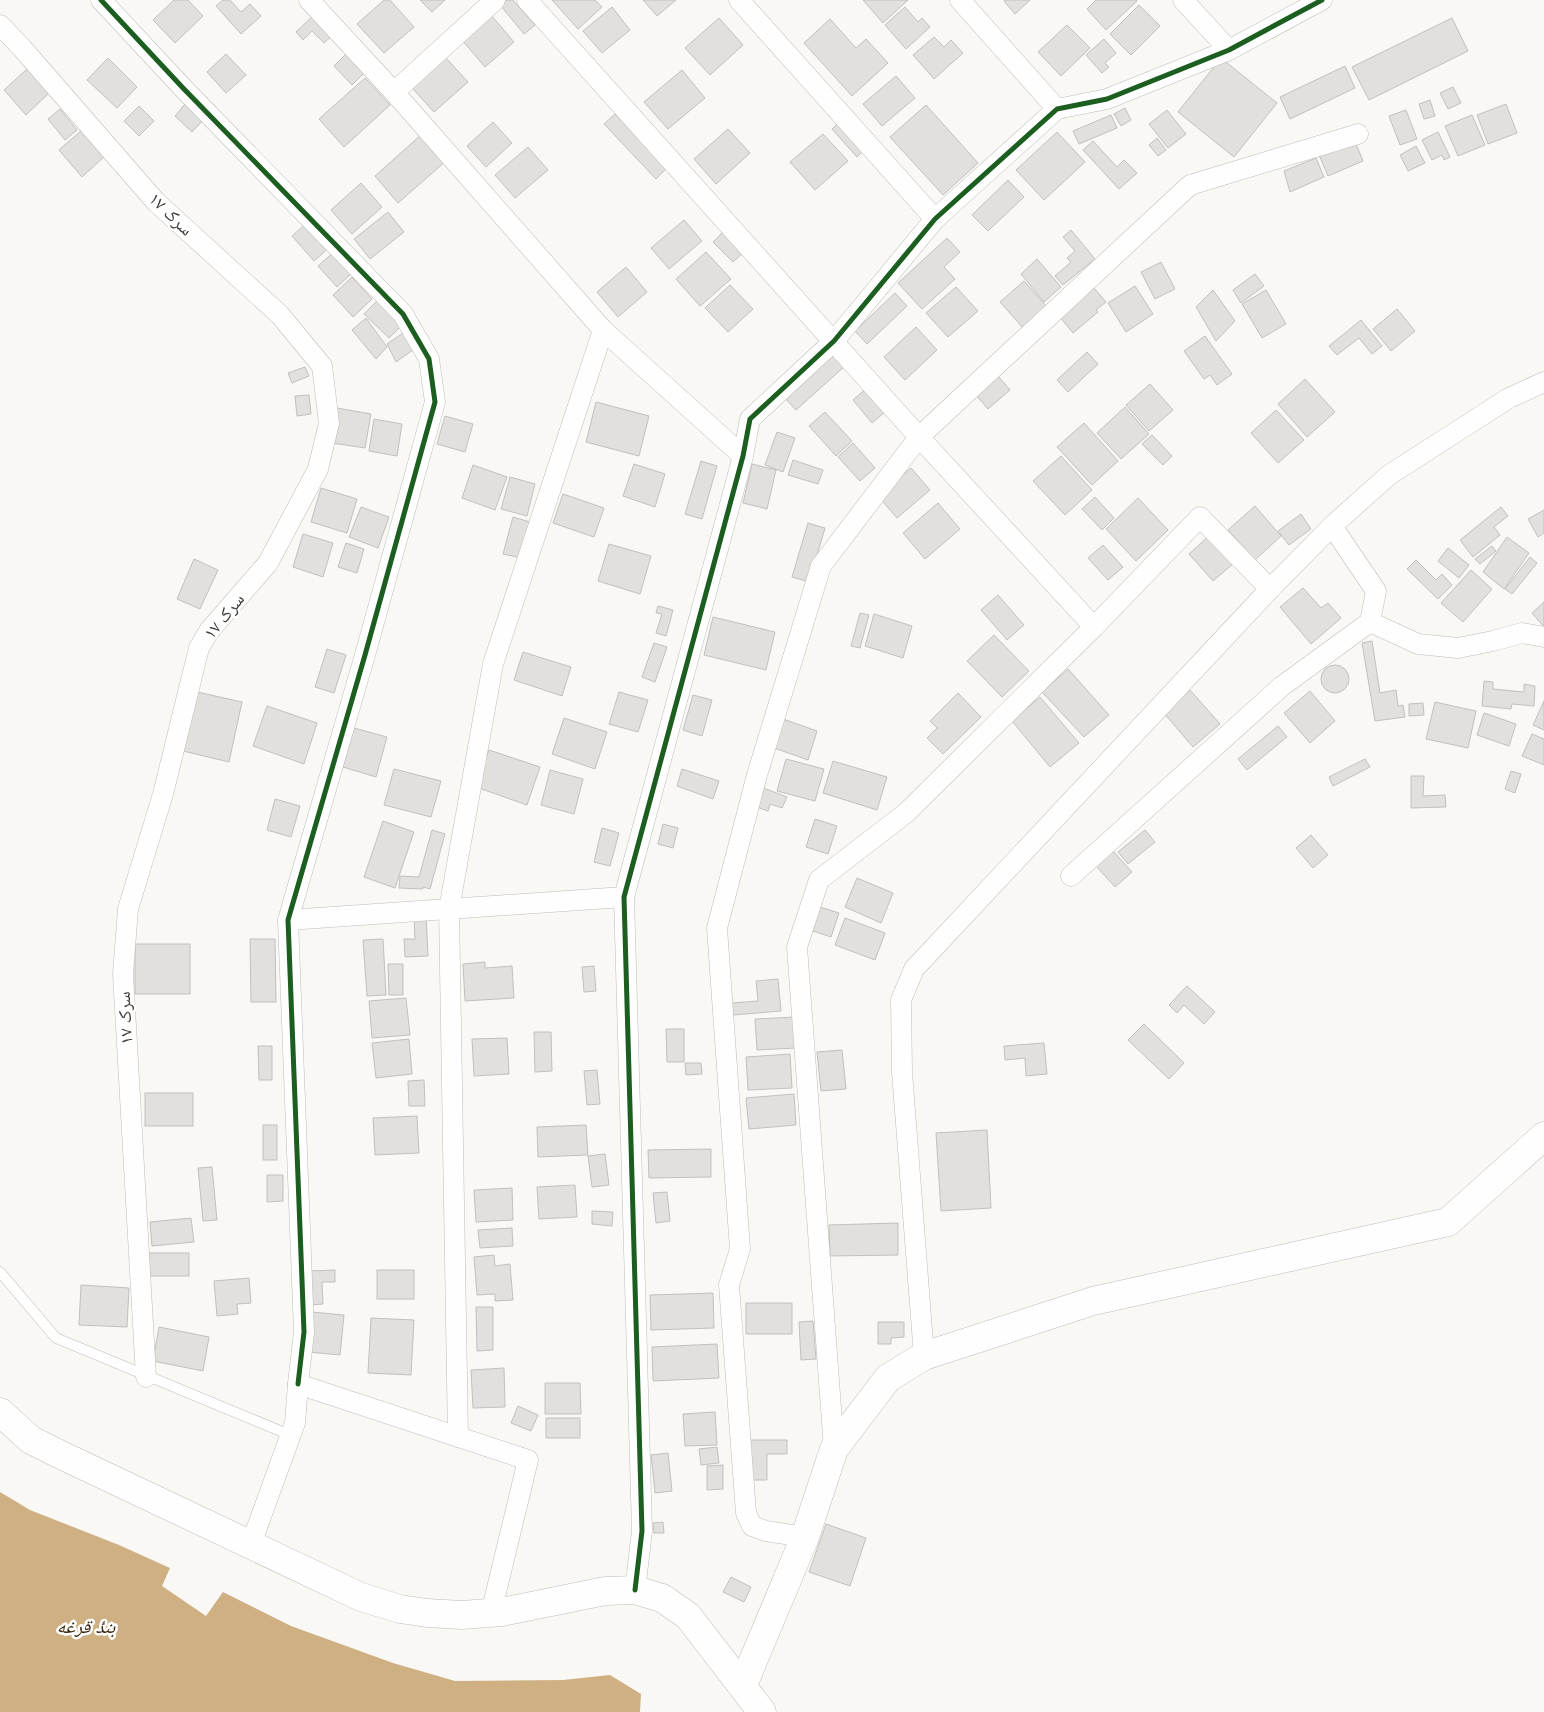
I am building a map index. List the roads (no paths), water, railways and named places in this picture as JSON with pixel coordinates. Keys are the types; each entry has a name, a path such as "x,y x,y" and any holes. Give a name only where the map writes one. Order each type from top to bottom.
{"main road":[{"path":"742,1685 805,1536 834,1449 888,1378 924,1356 1093,1301 1448,1222 1544,1136"},
{"path":"0,1412 31,1440 361,1597 400,1609 462,1616 491,1613 605,1591 636,1590 662,1598 688,1616 762,1712"}],"street":[{"path":"101,0 183,88 402,314 429,359 434,402 365,655 288,920 304,1332 294,1423 251,1544"},
{"path":"309,0 394,92 602,330 743,456"},
{"path":"394,92 495,0"},
{"path":"527,0 919,437 1094,627"},
{"path":"739,0 936,219"},
{"path":"960,0 1057,109"},
{"path":"1183,0 1228,50"},
{"path":"636,1590 642,1531 624,897 743,456 750,419 834,341 936,219 1057,109 1107,99 1228,50 1322,0"},
{"name":"سرک ۱۷","path":"0,25 156,202 280,315 322,366 329,423 318,469 268,563 209,631 199,648 163,794 128,909 123,974 146,1377"},
{"path":"805,1536 766,1531 752,1526 746,1513 729,1285 740,1249 717,928 757,775 821,566 919,437 1190,184 1358,134"},
{"path":"458,1437 449,909 492,664 602,330"},
{"path":"924,1356 902,1072 901,1000 914,968 1270,589 1332,526 1388,475 1509,398 1544,382"},
{"path":"834,1449 797,947 818,880 906,813 1094,627 1200,517 1270,589"},
{"path":"1071,876 1282,686 1370,622 1376,591 1332,526"},
{"path":"1370,622 1418,644 1458,648 1522,633 1544,637"},
{"path":"288,920 624,897"},
{"path":"298,1384 528,1460 491,1613"}],"lane":[{"path":"0,1272 56,1338 146,1377 290,1435"}],"water":[{"name":"بندٔ قرغه","path":"0,1492 30,1510 119,1545 170,1568 162,1586 206,1616 223,1592 291,1626 393,1663 455,1681 563,1680 610,1675 641,1694 640,1712 0,1712"}]}
